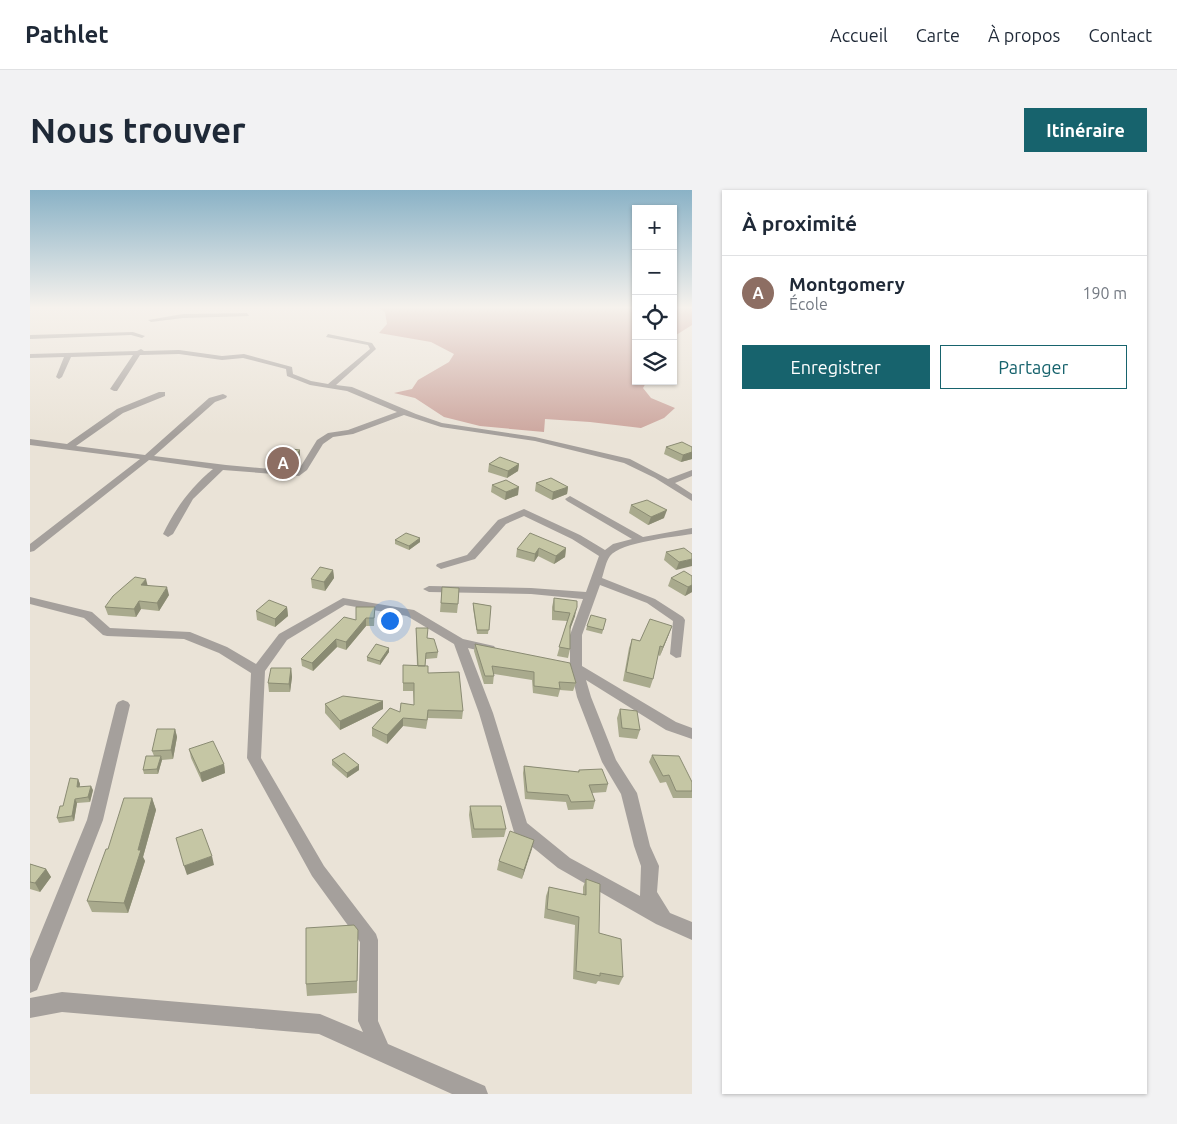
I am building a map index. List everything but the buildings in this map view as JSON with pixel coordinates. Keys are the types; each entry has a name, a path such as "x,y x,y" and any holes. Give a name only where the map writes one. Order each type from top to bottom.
{"street":[{"path":"330,386 372,350"},
{"path":"114,388 137,354 142,352"},
{"path":"30,356 142,352 179,352 222,358 244,356 261,362 290,368 289,375 294,378 349,389 441,426 534,439 627,461 668,482 692,498"},
{"path":"59,377 65,360 69,355"},
{"path":"66,448 120,411 162,394"},
{"path":"30,549 148,456 212,400 223,396"},
{"path":"30,442 66,448 148,456 220,467 296,474 304,468 320,442 331,436 350,432 404,412"},
{"path":"168,534 174,519 188,498 206,478 220,467"},
{"path":"668,482 692,473"},
{"path":"570,499 641,540"},
{"path":"441,566 471,557 502,522 524,512 576,537 605,555"},
{"path":"664,919 648,894 650,866 642,846 629,793 609,762 584,698 576,666 576,634 597,580 600,564 605,555 617,546 692,531"},
{"path":"597,580 650,601 679,620 676,654"},
{"path":"429,589 531,590 591,596"},
{"path":"30,600 88,615 107,632 186,635 223,650 258,671"},
{"path":"380,1049 368,1021 369,940 318,871 254,758 258,671 283,637 343,601 410,613 459,642 503,652"},
{"path":"459,642 486,713 520,827 564,862 664,919 692,931"},
{"path":"557,662 576,666 670,726 692,734"},
{"path":"30,983 94,820 123,705"},
{"path":"30,1008 62,1002 320,1024 380,1049 477,1094"}],"shaded area":[{"path":"447,350 632,350 632,385 645,385 643,388 651,398 675,408 664,418 641,428 545,419 544,432 480,426 444,417 415,398 394,393 412,389 418,380 449,362 454,354"}],"place":[{"name":"Montgomery","path":"283,463"}]}
